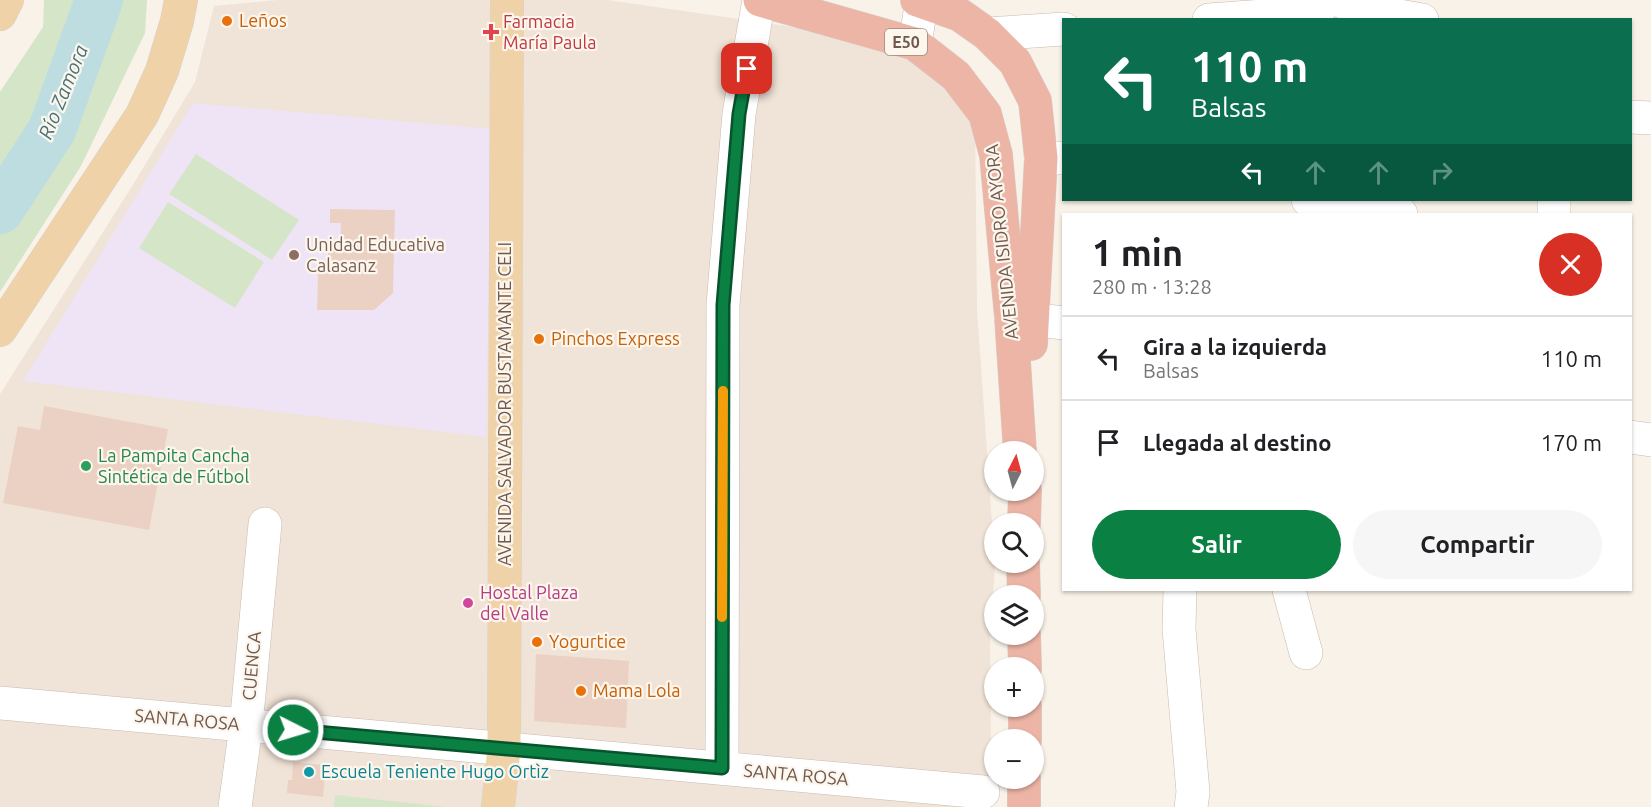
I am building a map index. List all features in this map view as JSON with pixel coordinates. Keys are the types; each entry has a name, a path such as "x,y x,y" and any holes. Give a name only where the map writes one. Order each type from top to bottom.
{"highway":[{"name":"AVENIDA ISIDRO AYORA","path":"760,0 915,45 956,76 985,114 1036,320 1028,441"},
{"name":"AVENIDA ISIDRO AYORA","path":"920,1 960,15 987,34 1015,62 1035,101 1052,158 1021,441"},
{"path":"1024,789 1024,807"}],"main road":[{"path":"0,14 7,0"},
{"path":"0,330 142,115 162,70 181,0"},
{"name":"AVENIDA SALVADOR BUSTAMANTE CELI","path":"498,807 504,748 507,0"}],"street":[{"path":"722,768 723,305 739,114 760,0"},
{"path":"915,45 920,1"},
{"path":"1228,18 1324,8 1365,10 1411,18"},
{"path":"987,34 1062,29"},
{"path":"1632,117 1651,118"},
{"path":"1315,201 1394,213"},
{"path":"1632,436 1651,440"},
{"name":"CUENCA","path":"235,807 246,726 265,524"},
{"path":"1180,591 1179,628 1193,792 1191,807"},
{"path":"1289,591 1306,653"},
{"name":"SANTA ROSA","path":"0,704 983,792"}],"shaded area":[{"path":"278,0 608,0 854,36 909,53 947,84 975,119 977,310 986,441 984,441 984,501 990,501 991,513 984,513 984,573 995,573 994,585 984,585 984,645 990,645 990,657 984,657 984,717 991,717 991,729 984,729 984,789 990,789 990,807 0,807 0,394 131,188 195,82 214,6"},
{"name":"Unidad Educativa Calasanz","path":"193,103 491,129 486,437 23,381"}],"green space":[{"path":"44,0 147,0 145,33 81,166 0,292 0,92 43,27"},
{"path":"196,154 299,220 272,260 169,194"},
{"path":"168,202 264,262 235,308 139,248"},
{"path":"335,795 446,807 334,807"}],"building":[{"path":"330,209 395,210 393,293 374,310 317,310 318,272 328,273 328,251 340,251 341,223 330,223"},
{"name":"La Pampita Cancha Sintética de Fútbol","path":"44,406 168,429 149,530 3,503 18,426 40,430"},
{"name":"Mama Lola","path":"536,654 629,661 626,728 534,721"},
{"name":"Escuela Teniente Hugo Ortìz","path":"293,762 326,765 323,797 287,793 288,780 292,780"}],"waterway":[{"name":"Río Zamora","path":"0,210 52,130 99,0"}],"slow traffic":[{"path":"722,617 723,391"}],"place":[{"name":"Leños","path":"227,21"},
{"name":"Farmacia María Paula","path":"491,32"},
{"name":"Unidad Educativa Calasanz","path":"294,255"},
{"name":"Pinchos Express","path":"539,339"},
{"name":"La Pampita Cancha Sintética de Fútbol","path":"86,466"},
{"name":"Hostal Plaza del Valle","path":"468,603"},
{"name":"Yogurtice","path":"537,642"},
{"name":"Mama Lola","path":"581,691"},
{"name":"Escuela Teniente Hugo Ortìz","path":"309,772"}],"route":[{"path":"293,730 722,768 723,305 739,114 747,69"}]}
